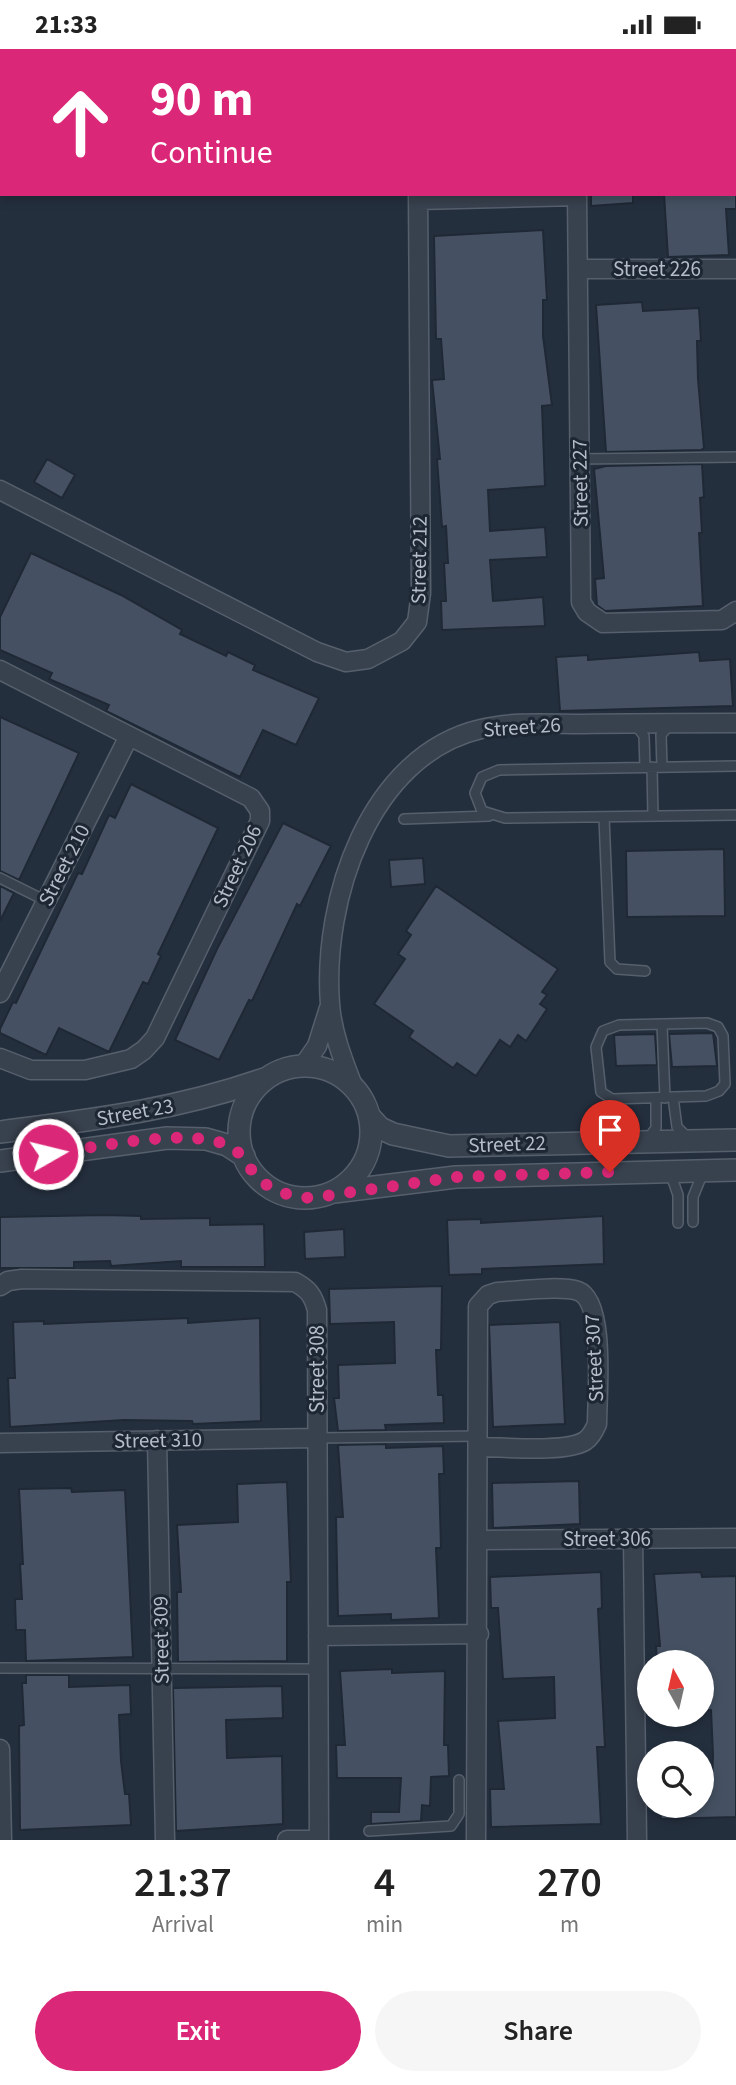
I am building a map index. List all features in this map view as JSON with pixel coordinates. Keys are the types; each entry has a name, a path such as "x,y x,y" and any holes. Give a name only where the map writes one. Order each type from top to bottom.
{"street":[{"name":"Street 227","path":"418,197 498,196"},
{"name":"Street 227","path":"577,196 581,601 587,612 603,623 722,620 736,611"},
{"name":"Street 212","path":"0,490 317,652 346,662 368,659 402,641 417,622 421,593 418,197"},
{"name":"Street 226","path":"578,269 736,269"},
{"name":"Street 206","path":"0,670 128,738 251,798 260,811 260,821 155,1038 144,1050 131,1059 60,1072 31,1070 0,1058"},
{"name":"Street 26","path":"303,1066 317,1046 330,1005 334,934 340,895 356,848 374,810 422,754 454,737 483,728 531,724 736,723"},
{"name":"Street 210","path":"0,993 128,738"},
{"name":"Street 26","path":"330,1005 343,1060 353,1086"},
{"path":"303,1066 330,1070 353,1086 364,1100 370,1117 371,1140 365,1162 351,1180 332,1192 311,1198 290,1196 271,1188 255,1174 244,1156 239,1135 242,1114 251,1094 266,1079 284,1069 303,1066"},
{"name":"Street 23","path":"0,1132 145,1113 224,1093 266,1079"},
{"name":"Street 22","path":"370,1117 380,1128 393,1133 449,1146 736,1140"},
{"name":"Street 23","path":"0,1161 167,1138 206,1139 228,1145 244,1156"},
{"name":"Street 22","path":"332,1192 456,1177 736,1170"},
{"name":"Street 308","path":"0,1286 8,1281 22,1279 295,1282 313,1297 317,1310 319,1840"},
{"name":"Street 307","path":"476,1840 468,1803 479,1634 476,1317 482,1300 497,1292 574,1290 588,1297 596,1316 597,1424 593,1433 587,1440 571,1446 479,1442"},
{"name":"Street 310","path":"0,1443 317,1438"},
{"name":"Street 309","path":"157,1440 164,1840"},
{"name":"Street 306","path":"479,1540 736,1538"},
{"path":"633,1539 637,1840"},
{"path":"318,1636 479,1634"},
{"path":"0,1749 2,1840"},
{"path":"287,1840 319,1840"}],"lane":[{"path":"580,459 736,457"},
{"path":"633,723 644,736 653,767"},
{"path":"653,816 653,767 661,735 671,723"},
{"path":"491,816 482,811 475,793 482,776 489,772 736,766"},
{"path":"404,819 736,815"},
{"path":"604,817 610,962 617,969 628,972 645,971"},
{"path":"0,878 46,901"},
{"path":"707,1023 718,1027 723,1036 725,1084 713,1094 612,1099 606,1096 598,1086 597,1039 610,1026 662,1024 707,1023"},
{"path":"646,1141 656,1128 665,1097 662,1024"},
{"path":"665,1097 677,1127 691,1141"},
{"path":"693,1222 693,1197 704,1170"},
{"path":"669,1171 678,1195 678,1223"},
{"path":"317,1438 479,1442"},
{"path":"0,1668 317,1669"},
{"path":"369,1831 451,1826 468,1803 459,1780"}],"building":[{"path":"591,196 633,196 633,203 591,206"},
{"path":"664,196 736,196 736,209 726,209 729,255 668,257"},
{"path":"543,230 547,300 543,300 543,336 552,405 542,406 545,486 488,490 490,531 545,527 547,557 490,560 493,601 543,597 545,626 442,630 441,601 446,601 444,563 448,563 446,526 442,527 437,459 440,459 432,380 444,379 441,339 436,339 434,236"},
{"path":"642,302 643,311 699,308 701,341 697,341 698,379 704,448 701,450 606,452 596,305"},
{"path":"47,459 75,475 62,498 34,482"},
{"path":"702,464 704,497 700,498 702,533 699,533 703,606 605,611 597,605 595,579 604,578 594,469 606,466"},
{"path":"31,553 121,595 182,630 180,634 226,656 228,652 255,665 253,670 319,698 296,745 263,730 240,777 106,711 109,705 49,679 52,673 0,650 0,617"},
{"path":"699,652 700,661 730,659 733,706 560,711 556,657 588,655 588,660"},
{"path":"0,717 79,753 19,880 0,871"},
{"path":"131,784 218,828 158,954 161,956 148,984 143,982 109,1052 59,1028 46,1055 0,1033 0,1029 13,1002 16,1003 78,873 82,874 109,815 115,818"},
{"path":"283,823 331,846 300,906 297,904 252,1001 249,1000 219,1060 175,1040 217,949"},
{"path":"724,849 725,916 627,917 626,851"},
{"path":"423,858 425,884 391,887 389,860"},
{"path":"0,886 14,893 0,921"},
{"path":"436,886 558,969 542,992 547,995 540,1004 547,1009 526,1041 518,1035 510,1047 500,1040 476,1076 457,1063 453,1068 409,1037 413,1031 374,1004 405,959 398,954 411,935 406,931"},
{"path":"713,1033 717,1066 672,1067 669,1034"},
{"path":"655,1034 657,1065 616,1066 614,1035"},
{"path":"141,1216 141,1219 210,1218 210,1225 264,1224 265,1267 181,1267 181,1261 111,1266 110,1261 74,1262 74,1268 0,1268 0,1217"},
{"path":"603,1216 604,1264 482,1269 482,1274 449,1275 447,1220 481,1219 481,1223"},
{"path":"344,1229 345,1257 305,1259 304,1232"},
{"path":"442,1286 441,1350 436,1350 438,1395 443,1395 444,1423 385,1425 386,1430 338,1431 334,1398 339,1398 338,1365 395,1363 394,1322 330,1324 329,1289"},
{"path":"188,1318 188,1323 260,1318 261,1421 193,1424 192,1421 124,1420 10,1427 8,1378 15,1378 13,1322 44,1321 44,1324"},
{"path":"560,1322 565,1424 493,1427 489,1325"},
{"path":"386,1444 386,1448 443,1446 444,1474 439,1474 441,1548 436,1548 439,1618 391,1620 391,1614 338,1616 336,1517 343,1517 338,1445"},
{"path":"579,1481 580,1524 493,1528 492,1483"},
{"path":"287,1482 291,1582 287,1582 287,1661 178,1662 177,1592 181,1592 177,1525 238,1522 237,1484"},
{"path":"71,1488 72,1492 125,1490 133,1657 26,1661 25,1630 16,1630 15,1599 22,1599 20,1564 23,1564 19,1489"},
{"path":"601,1572 602,1608 598,1609 605,1747 597,1747 601,1824 491,1827 490,1789 504,1789 498,1721 555,1718 554,1677 503,1679 498,1608 491,1608 490,1577"},
{"path":"701,1572 702,1577 736,1576 736,1817 714,1818 712,1727 714,1727 714,1650 656,1650 656,1646 660,1646 654,1574"},
{"path":"392,1669 392,1673 445,1671 444,1745 448,1745 449,1776 431,1777 430,1806 422,1805 421,1821 371,1824 371,1812 399,1812 401,1778 337,1778 336,1745 345,1745 340,1671"},
{"path":"26,1675 69,1675 69,1687 130,1685 131,1714 119,1715 121,1761 125,1794 129,1794 131,1825 20,1830 19,1726 24,1725 22,1683 26,1683"},
{"path":"282,1686 283,1718 226,1720 227,1758 282,1756 283,1824 176,1831 173,1688"}],"route":[{"path":"48,1154 167,1138 206,1139 228,1145 244,1156 255,1174 271,1188 290,1196 311,1198 332,1192 456,1177 610,1172"}]}
